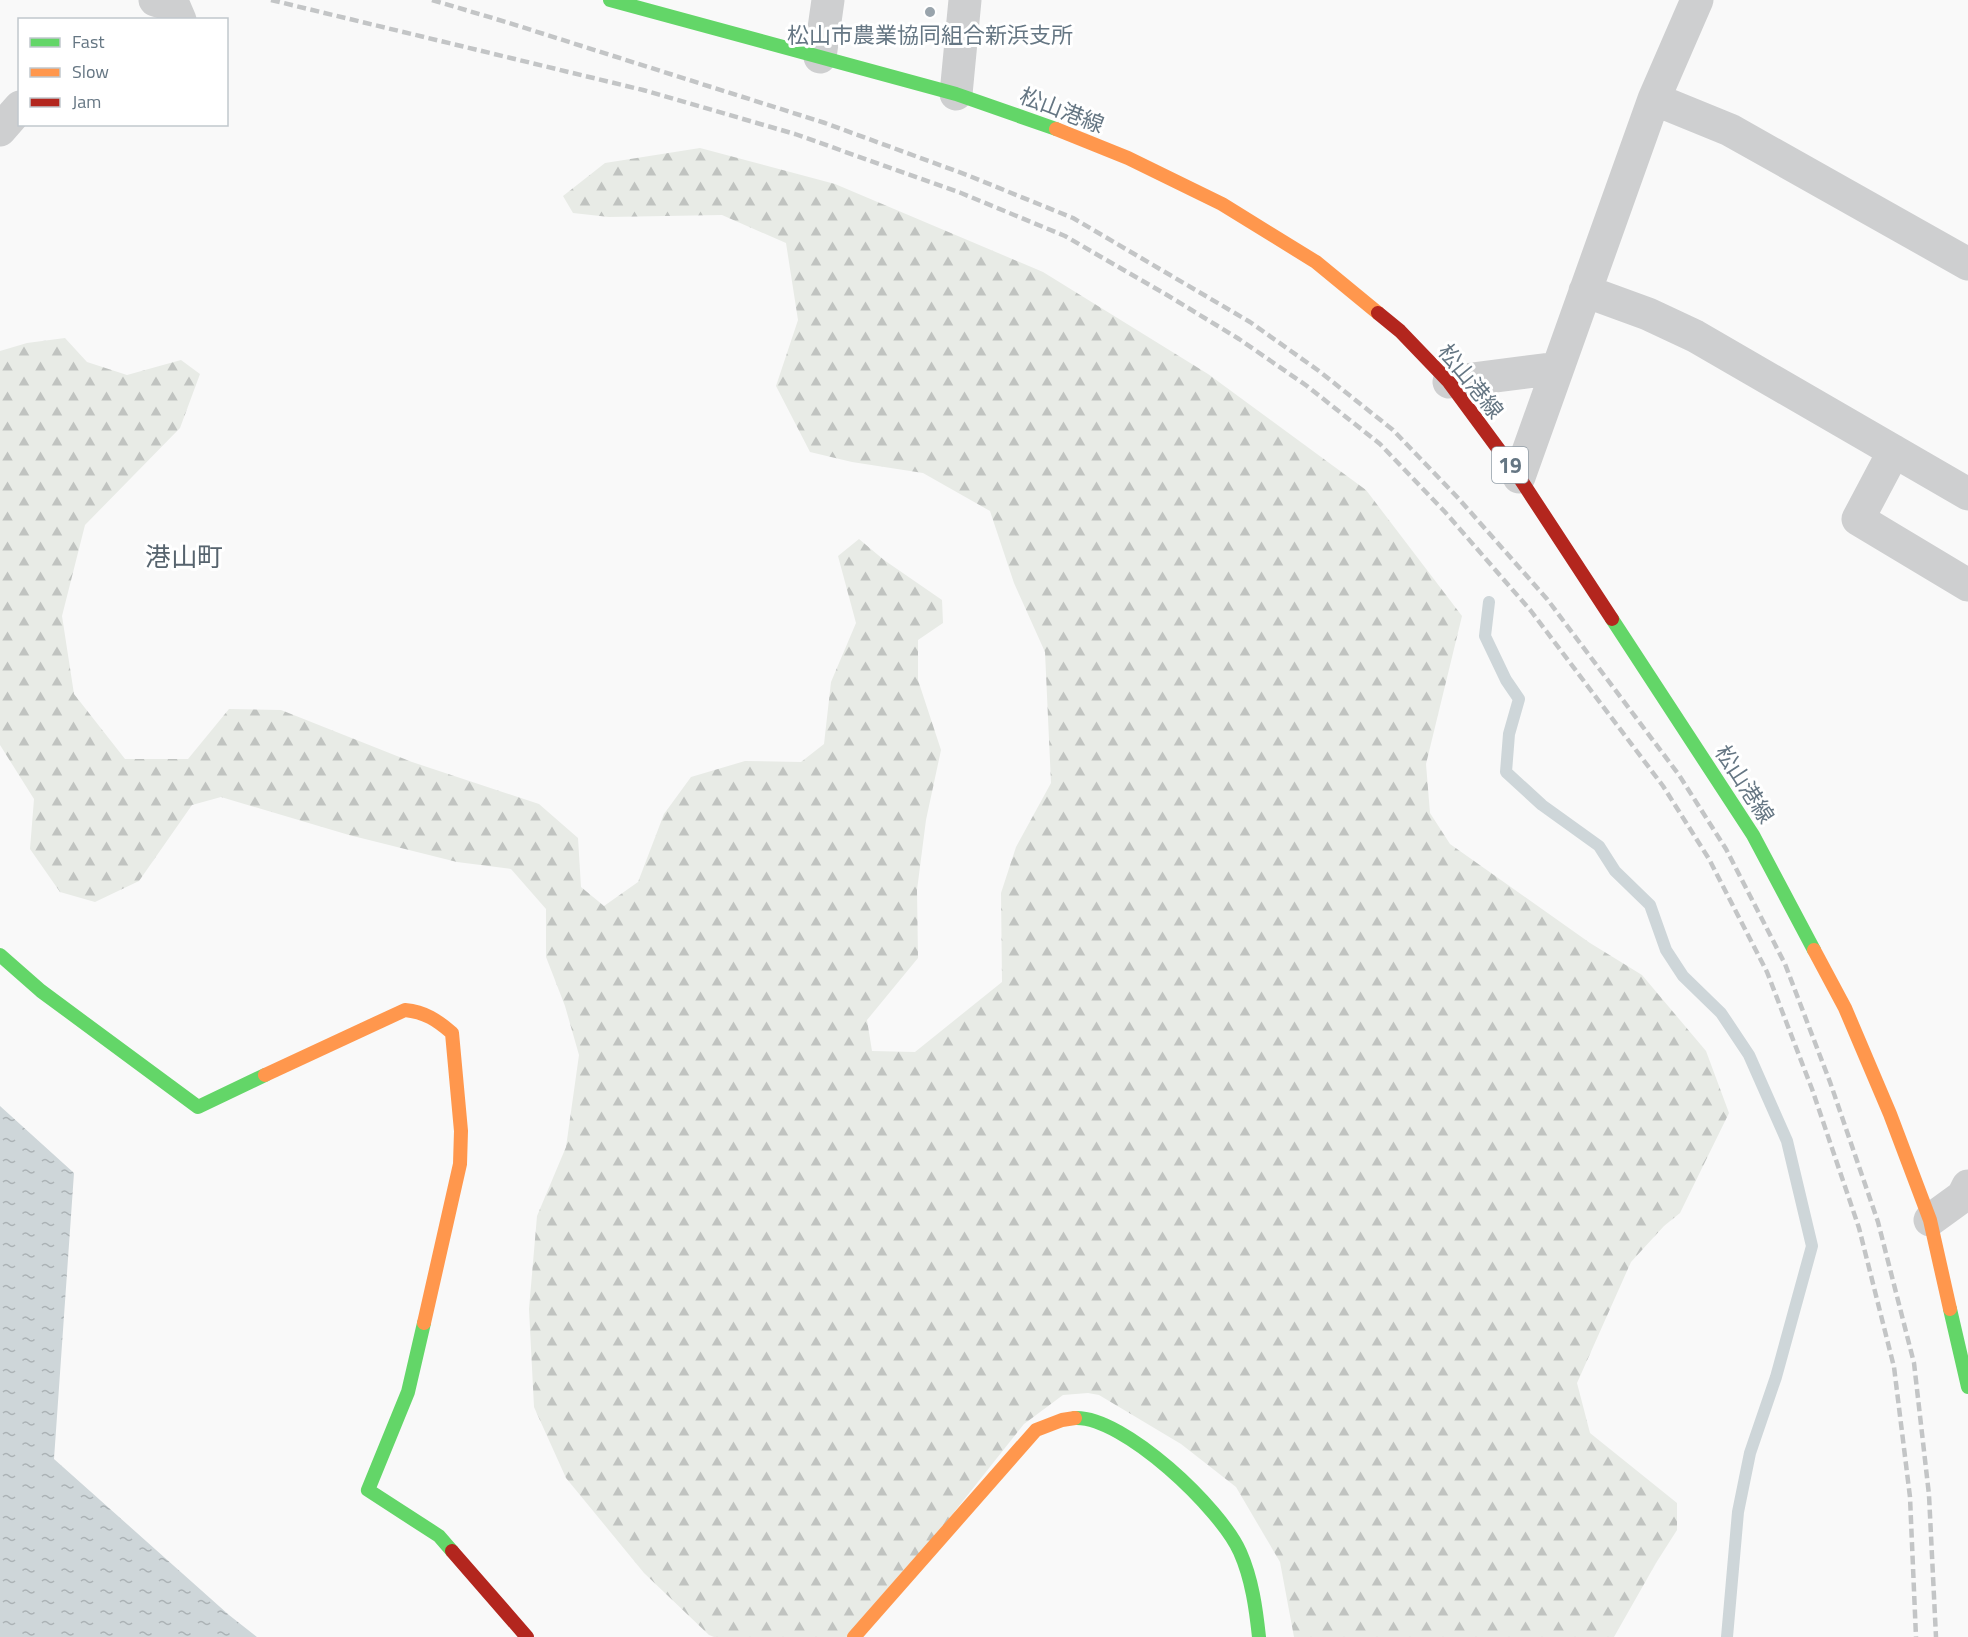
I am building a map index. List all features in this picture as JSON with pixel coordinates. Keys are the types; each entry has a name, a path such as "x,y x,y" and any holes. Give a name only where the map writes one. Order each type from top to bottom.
{"main road":[{"name":"松山港線","path":"610,0 956,94 1049,126 1128,158 1222,204 1316,262 1400,331 1449,382 1519,477 1753,835 1845,1008 1890,1114 1930,1220 1968,1387"},
{"path":"0,955 41,991 198,1107 405,1010 423,1011 440,1021 452,1033 461,1131 460,1164 408,1392 368,1490 439,1536 527,1637"},
{"path":"854,1637 1036,1430 1061,1420 1087,1418 1128,1437 1176,1474 1226,1527 1240,1552 1255,1606 1259,1637"}],"street":[{"path":"155,0 174,6 179,18"},
{"path":"820,57 828,0"},
{"path":"956,94 965,0"},
{"path":"1519,477 1654,99 1696,0"},
{"path":"1654,99 1730,130 1968,264"},
{"path":"0,130 18,110"},
{"path":"1585,291 1695,336 1968,494"},
{"path":"1449,382 1558,368"},
{"path":"1894,451 1858,519 1968,585"},
{"path":"1930,1220 1963,1196 1968,1186"}],"green space":[{"path":"700,148 835,184 1043,272 1208,374 1366,490 1462,616 1426,764 1430,813 1450,844 1590,943 1642,975 1706,1051 1729,1113 1680,1213 1664,1226 1631,1262 1577,1383 1590,1433 1677,1503 1677,1530 1614,1637 1294,1637 1280,1562 1236,1487 1181,1444 1099,1395 1088,1393 1063,1395 1024,1424 855,1637 714,1637 709,1635 644,1573 566,1478 534,1407 529,1309 537,1216 566,1147 579,1055 565,1006 546,957 546,909 511,869 457,862 349,835 221,797 192,805 139,881 95,902 60,892 30,849 34,799 0,745 0,351 27,343 65,338 87,362 127,375 181,360 200,374 180,428 85,525 62,616 74,694 125,759 188,759 229,709 281,710 412,762 539,804 578,838 581,887 604,906 638,882 664,814 691,777 745,761 801,762 824,744 831,682 856,623 838,556 859,539 884,560 942,600 943,623 918,640 918,680 941,750 926,820 917,890 918,958 867,1020 872,1051 915,1052 1002,982 1001,893 1016,847 1051,783 1045,652 1014,583 990,511 923,473 852,462 810,452 776,386 798,320 786,243 722,215 609,217 573,213 563,196 605,163"}],"water":[{"path":"0,1106 74,1173 54,1459 229,1615 257,1637 0,1637"}],"waterway":[{"path":"1489,602 1485,636 1506,680 1519,699 1509,734 1506,772 1542,805 1599,846 1615,871 1650,905 1666,950 1683,976 1721,1013 1749,1055 1787,1141 1812,1246 1776,1377 1750,1453 1738,1512 1727,1637"}],"railway":[{"path":"271,0 643,90 795,134 961,193 1065,236 1167,295 1239,339 1307,386 1380,444 1445,512 1531,611 1663,786 1709,859 1767,972 1812,1089 1859,1228 1894,1367 1910,1497 1916,1637"},
{"path":"432,0 825,123 967,175 1073,218 1250,322 1319,371 1393,430 1459,499 1547,599 1679,775 1726,849 1785,964 1830,1082 1878,1222 1914,1363 1929,1495 1936,1637"}],"traffic: fast":[{"path":"610,0 956,94 1056,129"},
{"path":"1612,619 1753,835 1814,950"},
{"path":"0,955 41,991 198,1107 265,1075"},
{"path":"1950,1309 1968,1387"},
{"path":"424,1323 408,1392 368,1490 439,1536 452,1551"},
{"path":"1075,1418 1095,1421 1119,1432 1144,1448 1169,1468 1213,1513 1229,1534 1244,1562 1253,1594 1259,1637"}],"traffic: slow":[{"path":"1056,129 1128,158 1222,204 1316,262 1378,313"},
{"path":"1814,950 1845,1008 1890,1114 1930,1220 1950,1309"},
{"path":"265,1075 405,1010 430,1017 452,1033 461,1131 460,1164 424,1323"},
{"path":"854,1637 1036,1430 1062,1420 1075,1418"}],"traffic: jam":[{"path":"1378,313 1400,331 1449,382 1519,477 1612,619"},
{"path":"452,1551 527,1637"}],"place":[{"name":"松山市農業協同組合新浜支所","path":"930,12"}],"district":[{"name":"港山町","path":"184,556"}]}
